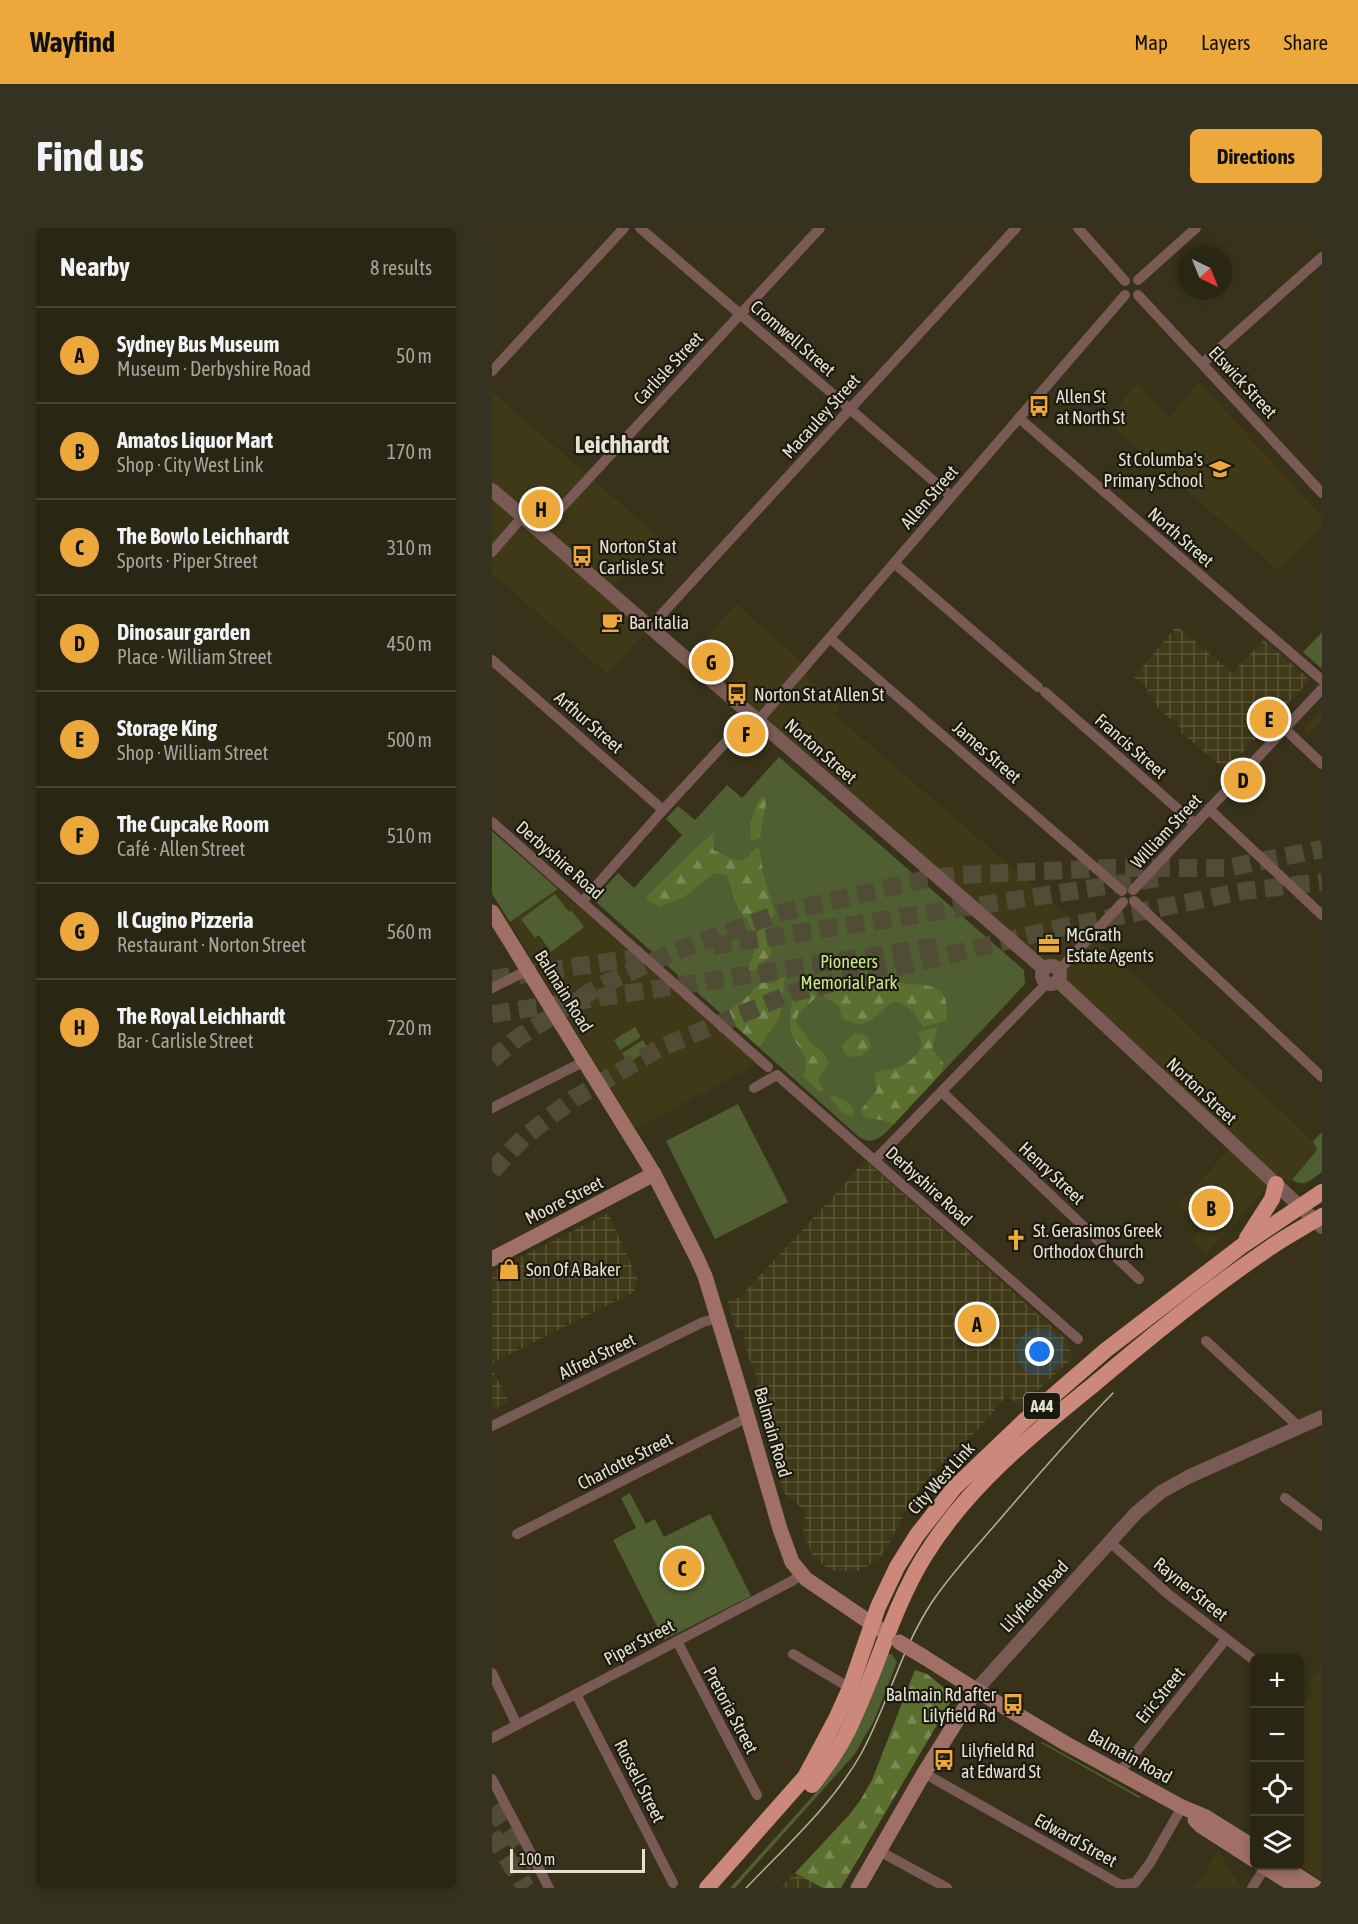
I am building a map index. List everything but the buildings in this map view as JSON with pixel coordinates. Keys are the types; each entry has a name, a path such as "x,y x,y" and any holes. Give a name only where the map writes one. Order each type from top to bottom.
{"highway":[{"path":"1243,1245 1272,1199 1276,1184"},
{"name":"City West Link","path":"707,1888 806,1777 850,1688 887,1588 912,1543 940,1504 969,1472 1106,1350 1243,1245 1322,1192"},
{"name":"City West Link","path":"721,1888 802,1798 828,1763 855,1716 893,1638 913,1576 952,1516 986,1478 1026,1440 1158,1330 1268,1249 1319,1221"}],"main road":[{"name":"Balmain Road","path":"492,912 654,1174 700,1262 780,1529 789,1556 801,1574 893,1638 976,1690 1119,1773 1182,1807 1206,1817 1250,1844"},
{"name":"Moore Street","path":"492,1259 654,1174"},
{"name":"Lilyfield Road","path":"858,1888 924,1773 976,1690"},
{"name":"Balmain Road","path":"1182,1807 1201,1826 1250,1857"},
{"name":"Balmain Road","path":"1270,1870 1298,1888"},
{"path":"1289,1870 1317,1888"}],"street":[{"path":"492,371 624,228"},
{"name":"Cromwell Street","path":"640,228 951,496"},
{"name":"Carlisle Street","path":"540,531 820,228"},
{"name":"Macauley Street","path":"650,627 1016,228"},
{"path":"1078,228 1125,281"},
{"path":"1138,280 1196,228"},
{"path":"1203,363 1322,257"},
{"path":"1131,278 1138,280 1141,286 1138,295 1131,297 1125,295 1122,289 1125,281 1131,278"},
{"name":"Allen Street","path":"758,721 1125,295"},
{"name":"Elswick Street","path":"1138,295 1321,491"},
{"name":"North Street","path":"1019,418 1322,680"},
{"name":"Norton Street","path":"492,490 1052,976 1276,1184 1319,1221"},
{"path":"492,552 523,516"},
{"name":"Francis Street","path":"894,562 1195,824"},
{"name":"James Street","path":"830,638 1128,896 1322,1077"},
{"name":"Arthur Street","path":"492,660 663,810"},
{"name":"William Street","path":"875,1160 1322,689"},
{"path":"1284,728 1322,764"},
{"path":"582,902 737,730"},
{"path":"1209,809 1322,915"},
{"name":"Derbyshire Road","path":"492,822 768,1067"},
{"path":"492,988 528,970"},
{"path":"492,1108 585,1061"},
{"name":"Derbyshire Road","path":"754,1088 777,1075 1078,1339"},
{"name":"Henry Street","path":"942,1092 1139,1279"},
{"name":"Alfred Street","path":"492,1426 702,1323 718,1318"},
{"path":"1206,1341 1299,1427"},
{"name":"Charlotte Street","path":"517,1534 748,1417"},
{"name":"Lilyfield Road","path":"976,1690 1136,1513 1161,1492 1188,1477 1322,1417"},
{"path":"1285,1498 1322,1526"},
{"name":"Rayner Street","path":"1110,1542 1168,1594 1250,1657"},
{"name":"Piper Street","path":"492,1738 792,1581 801,1574"},
{"name":"Eric Street","path":"1119,1773 1226,1639"},
{"name":"Pretoria Street","path":"677,1641 757,1795"},
{"path":"793,1654 850,1688"},
{"path":"492,1673 517,1725"},
{"name":"Russell Street","path":"576,1694 673,1883"},
{"name":"Edward Street","path":"924,1773 1121,1885 1135,1883 1150,1863 1182,1807"},
{"path":"492,1779 549,1888"},
{"path":"879,1851 947,1888"},
{"path":"1252,1888 1260,1870"}],"shaded area":[{"name":"St Columba's Primary School","path":"1199,382 1322,517 1322,527 1278,570 1106,421 1138,383 1169,417"},
{"path":"492,392 658,536 609,591 650,627 607,674 492,573"},
{"path":"736,604 807,666 807,677 841,707 835,715 1101,944 1313,1141 1317,1150 1292,1180 1264,1191 1206,1254 1191,1240 1202,1227 1178,1205 1233,1145 1058,981 1057,968 1050,966 1046,968 687,659"},
{"path":"1177,626 1232,673 1264,640 1310,680 1226,770 1181,732 1182,729 1154,704 1156,701 1146,692 1148,689 1134,677"},
{"path":"1322,709 1322,721 1309,735 1303,729"},
{"path":"558,889 759,1063 640,1127 634,1126 510,922"},
{"path":"865,1160 1067,1340 1073,1358 1020,1406 1007,1395 978,1430 951,1453 925,1482 906,1510 879,1559 858,1571 835,1571 813,1556 803,1533 805,1511 784,1493 756,1403 757,1378 743,1342 745,1332 735,1327 727,1299 736,1299 741,1296"},
{"path":"608,1213 638,1280 634,1292 492,1363 492,1272"},
{"path":"492,1369 509,1402 494,1409 492,1405"},
{"path":"1322,1664 1322,1880 1304,1868 1304,1704 1314,1688 1309,1684"},
{"path":"1218,1851 1241,1888 1195,1888"},
{"path":"795,1873 823,1888 780,1888"}],"green space":[{"path":"1322,632 1322,667 1321,668 1303,652"},
{"name":"Pioneers Memorial Park","path":"779,757 1024,970 1025,984 890,1128 874,1140 864,1140 859,1137 595,901 618,873 634,888 682,835 666,819 678,806 695,820 727,785 742,798"},
{"path":"762,797 766,799 766,804 760,837 755,841 751,839 751,822"},
{"path":"492,831 558,889 510,922 492,894"},
{"path":"715,832 713,850 732,859 746,858 756,847 760,850 763,873 775,914 765,927 770,938 772,954 754,971 748,970 758,941 738,909 727,875 715,873 684,897 659,907 646,899 701,843"},
{"path":"555,894 584,927 551,952 539,935 535,938 521,919"},
{"path":"785,976 780,1018 759,1047 722,1014 742,1002 760,983 773,983"},
{"path":"874,979 933,987 945,999 947,1016 945,1021 923,1027 911,1011 894,1001 871,1020 856,1024 842,1018 840,1008 822,993 847,983"},
{"path":"795,987 815,992 816,997 798,1014 796,1022 829,1062 818,1080 824,1089 821,1093 803,1076 806,1060 791,1034 790,1017"},
{"path":"635,1027 641,1037 620,1050 614,1040"},
{"path":"938,1027 932,1049 944,1064 941,1073 894,1124 866,1118 860,1111 877,1090 874,1074 906,1064 922,1046 918,1032"},
{"path":"855,1033 867,1036 871,1047 862,1055 853,1057 845,1054 842,1046"},
{"path":"643,1040 649,1050 628,1063 622,1053"},
{"path":"833,1095 849,1103 854,1110 852,1116 843,1113 830,1097"},
{"path":"738,1104 788,1202 715,1239 666,1141"},
{"path":"1322,1132 1322,1172 1304,1183 1292,1180 1317,1150 1313,1141"},
{"path":"630,1493 646,1524 655,1519 664,1537 710,1514 751,1596 664,1640 613,1540 636,1528 621,1498"},
{"path":"886,1654 892,1654 897,1662 874,1721 854,1755 735,1888 730,1888 812,1797 836,1766"},
{"path":"915,1670 927,1674 954,1696 841,1888 823,1888 795,1873 861,1799 872,1780"},
{"path":"1042,1742 1141,1797 1139,1798"}],"tunnel":[{"path":"492,1060 516,1039 598,987 671,953 780,913 926,879 961,875 1110,868 1226,868 1322,849"},
{"path":"713,946 1158,878"},
{"path":"492,1171 524,1137 573,1099 658,1049 792,993 1059,928 1244,891 1322,882"},
{"path":"492,1014 944,945"},
{"path":"492,979 653,955"},
{"path":"492,1808 536,1866"},
{"path":"492,1834 526,1888"}],"tram line":[{"path":"746,1888 808,1824 849,1773 871,1735 921,1620 940,1591 1042,1470 1113,1393"}],"place":[{"name":"Allen St at North St","path":"1039,406"},
{"name":"St Columba's Primary School","path":"1220,469"},
{"name":"The Royal Leichhardt","path":"541,509"},
{"name":"Norton St at Carlisle St","path":"582,556"},
{"name":"Bar Italia","path":"612,622"},
{"name":"Il Cugino Pizzeria","path":"711,662"},
{"name":"Norton St at Allen St","path":"737,694"},
{"name":"Storage King","path":"1269,719"},
{"name":"The Cupcake Room","path":"746,734"},
{"name":"Dinosaur garden","path":"1243,780"},
{"name":"McGrath Estate Agents","path":"1049,944"},
{"name":"Amatos Liquor Mart","path":"1211,1208"},
{"name":"St. Gerasimos Greek Orthodox Church","path":"1016,1240"},
{"name":"Son Of A Baker","path":"509,1269"},
{"name":"Sydney Bus Museum","path":"977,1324"},
{"name":"The Bowlo Leichhardt","path":"682,1568"},
{"name":"Balmain Rd after Lilyfield Rd","path":"1013,1704"},
{"name":"Lilyfield Rd at Edward St","path":"944,1760"}],"district":[{"name":"Leichhardt","path":"622,444"}]}
